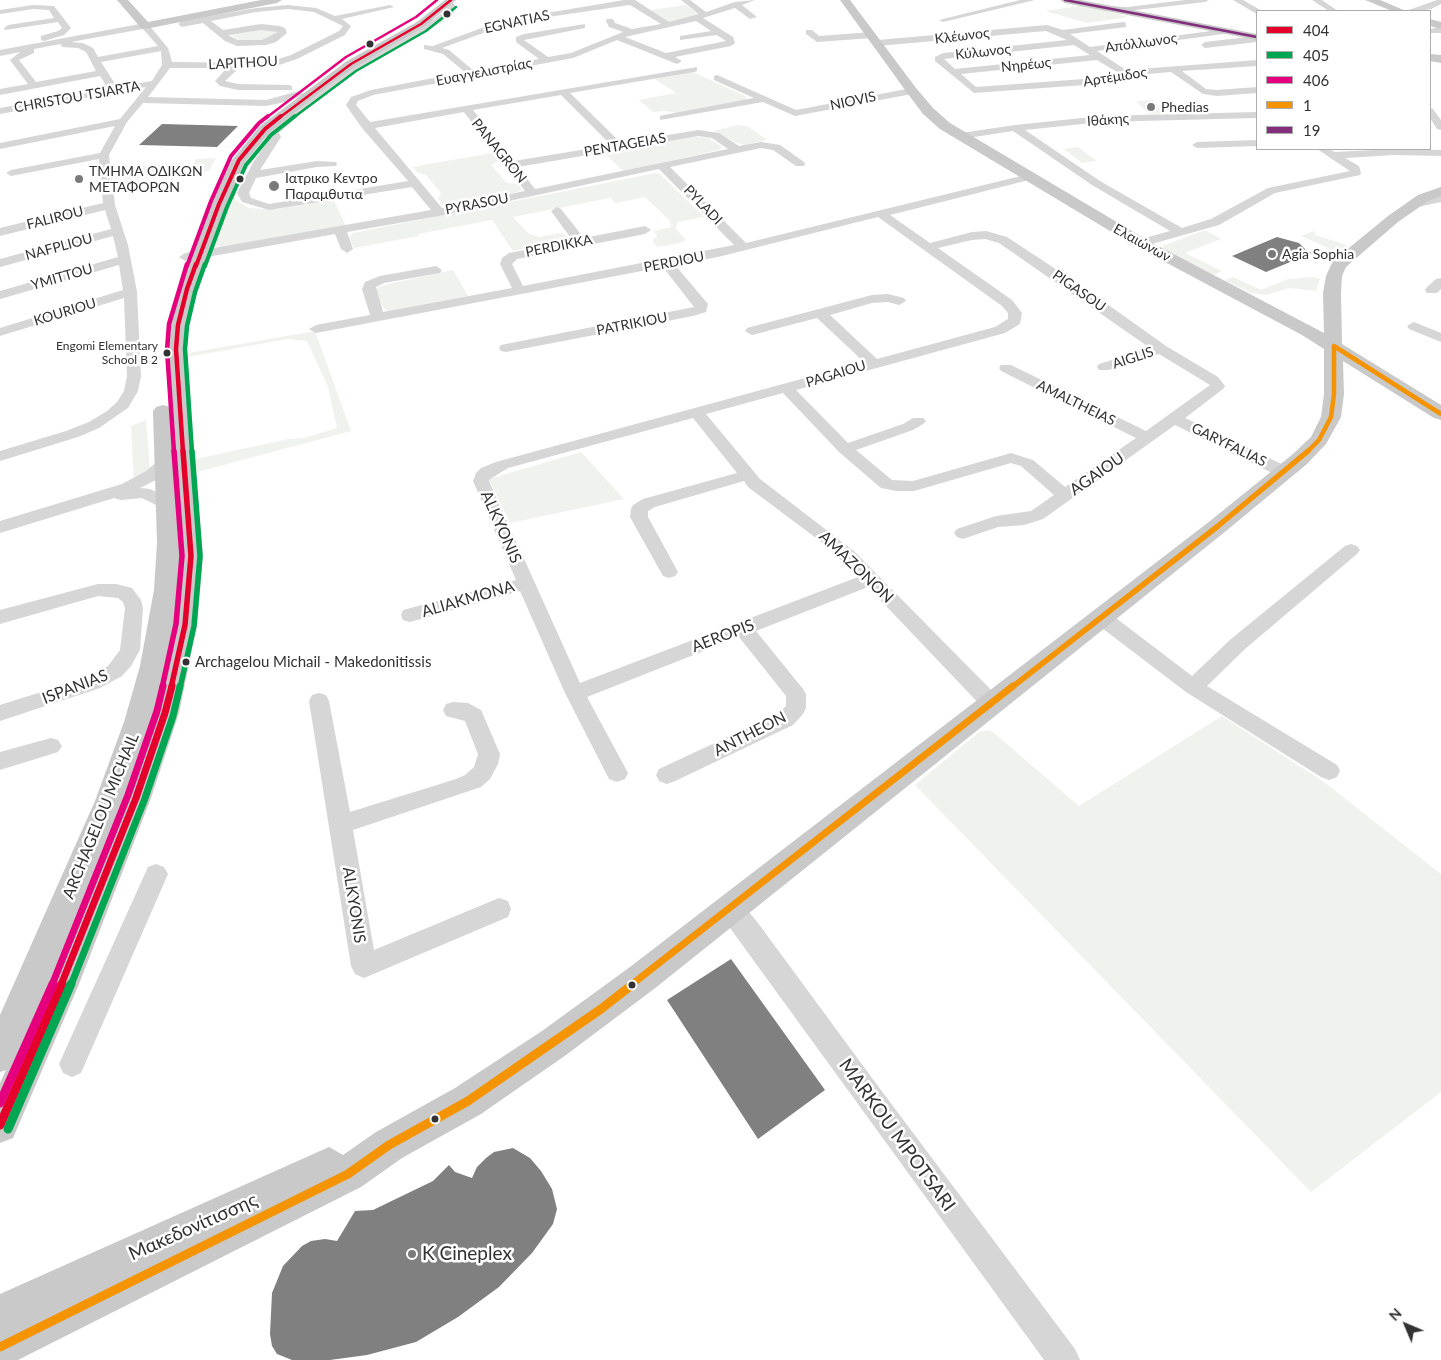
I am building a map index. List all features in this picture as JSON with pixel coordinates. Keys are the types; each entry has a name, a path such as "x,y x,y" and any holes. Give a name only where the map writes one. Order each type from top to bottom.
{"main road":[{"path":"122,0 142,22 200,18 293,0"},
{"path":"200,18 278,0"},
{"name":"Ελαιώνων","path":"845,0 912,91 933,116 961,136 1141,243 1334,346 1441,414"},
{"path":"1065,0 1107,8 1144,12 1256,38"},
{"path":"1370,0 1398,10"},
{"name":"ARCHAGELOU MICHAIL","path":"0,1124 62,984 136,798 164,713 179,657 185,625 190,549 176,349 178,324 187,289 192,257 230,159 244,141 294,91 413,24 447,1"},
{"name":"ARCHAGELOU MICHAIL","path":"0,1055 110,801 138,722 153,666 166,590 168,504 160,368 162,328 170,291 192,257 239,160 257,137 288,109 325,82 351,64 421,24 447,1"},
{"path":"154,35 159,29 177,21"},
{"name":"Μακεδονίτισσης","path":"0,1347 314,1192 348,1174 389,1145 468,1101 554,1043 731,909 1101,616 1218,526 1284,472 1319,440 1331,417 1334,394 1332,282 1339,265 1381,229 1423,198 1441,191"},
{"path":"1279,315 1300,318 1317,317 1332,309"},
{"path":"1334,394 1347,384 1359,380 1377,383 1406,392"},
{"name":"Μακεδονίτισσης","path":"5,1310 342,1160 389,1145"}],"street":[{"path":"200,18 288,7 316,10 336,18 394,8 375,0"},
{"path":"666,56 731,43 730,39 718,32 684,0"},
{"name":"Ευαγγελιστρίας","path":"439,212 366,126 352,105 354,99 547,60 586,50 631,32 668,25 751,0"},
{"path":"943,20 1031,0"},
{"path":"1144,12 1205,0"},
{"path":"1238,0 1256,10"},
{"path":"1316,0 1332,10"},
{"path":"257,137 274,133 329,86 363,63 398,44 448,12 452,8 447,1"},
{"path":"630,1 668,25"},
{"name":"EGNATIAS","path":"435,48 495,26 630,1"},
{"path":"1416,10 1428,8 1441,1"},
{"path":"735,4 752,17"},
{"path":"0,12 33,7 51,8 67,28 61,33 0,45"},
{"path":"200,18 235,42 252,44 272,40 283,33 280,29 261,27 222,33"},
{"name":"LAPITHOU","path":"167,65 235,66 273,64 294,58 342,33 347,26 336,18"},
{"path":"8,28 61,20"},
{"path":"610,21 612,25 631,32"},
{"path":"0,54 142,22 164,48 167,65 123,121 104,155 109,205 125,259 130,292 134,386 129,396 112,414 94,425 72,434 0,456"},
{"path":"1062,33 1123,25"},
{"path":"547,60 520,42 519,39 582,26"},
{"name":"Κλέωνος","path":"875,39 1047,28 1062,33"},
{"name":"Απόλλωνος","path":"1088,50 1223,31"},
{"path":"684,38 718,32"},
{"path":"809,32 817,39 875,39"},
{"path":"1062,33 1124,73"},
{"path":"619,38 715,77 761,100"},
{"path":"1199,46 1256,38"},
{"path":"1166,40 1181,46"},
{"name":"Κύλωνος","path":"974,90 938,59 939,57 1076,42"},
{"path":"398,44 435,48 452,56 474,75"},
{"path":"34,86 14,61 15,58 24,53 52,47 80,45 90,50 102,73 114,90"},
{"path":"96,60 164,48"},
{"name":"Νηρέως","path":"953,72 1100,57"},
{"name":"Αρτέμιδος","path":"974,90 1098,81 1124,73 1256,63"},
{"path":"235,66 220,82 238,88 294,91"},
{"path":"366,126 694,68"},
{"path":"1173,69 1203,91 1217,93 1256,90"},
{"path":"0,92 102,73"},
{"name":"CHRISTOU TSIARTA","path":"0,111 154,83"},
{"path":"139,102 266,103 286,99 294,91"},
{"name":"NIOVIS","path":"761,100 795,113 912,91"},
{"path":"563,92 619,147"},
{"path":"664,118 761,100"},
{"path":"139,102 256,107 267,112 266,120"},
{"path":"130,112 157,104"},
{"name":"PANAGRON","path":"466,108 533,193"},
{"name":"Ιθάκης","path":"961,136 1101,119 1256,115"},
{"path":"0,146 123,121"},
{"path":"1015,128 1096,183 1181,232"},
{"name":"PENTAGEIAS","path":"510,165 698,132 715,135 736,149"},
{"path":"274,133 276,137 266,150 246,185 244,197 252,203 269,207 287,205 416,183"},
{"path":"1196,145 1256,143"},
{"name":"PYRASOU","path":"192,257 439,212 736,149 769,145 776,146 800,164"},
{"path":"1141,243 1215,222 1272,190 1354,174 1357,171 1324,150"},
{"path":"1334,155 1392,150 1441,153"},
{"path":"11,173 104,155"},
{"path":"252,175 317,164 332,164"},
{"name":"PYLADI","path":"661,165 743,247"},
{"name":"PERDIOU","path":"316,329 667,264 1029,177"},
{"path":"1414,205 1441,199"},
{"name":"FALIROU","path":"0,232 109,205"},
{"path":"557,211 580,242"},
{"name":"PAGAIOU","path":"487,472 502,465 1000,330 1014,321 1015,313 1007,303 881,214"},
{"path":"340,230 347,249"},
{"name":"PERDIKKA","path":"519,290 506,264 510,257 645,230"},
{"name":"NAFPLIOU","path":"0,263 117,231"},
{"name":"PIGASOU","path":"928,247 972,236 986,235 1004,240 1161,349 1213,380 1218,386"},
{"name":"YMITTOU","path":"0,295 125,259"},
{"name":"PATRIKIOU","path":"506,348 701,309 701,304 667,264"},
{"path":"378,317 369,289 370,285 380,280 436,270"},
{"name":"KOURIOU","path":"0,332 130,292"},
{"path":"752,332 872,300 888,298 899,301"},
{"path":"820,313 873,363"},
{"path":"1414,326 1441,338"},
{"name":"AIGLIS","path":"1104,367 1161,349"},
{"name":"AMALTHEIAS","path":"1006,368 1147,438"},
{"name":"AGAIOU","path":"962,533 996,522 1032,517 1065,496 1218,386"},
{"path":"787,389 845,449 887,484 904,487 914,486 1008,458 1014,458 1027,463 1065,496"},
{"name":"AMAZONON","path":"697,413 754,483 830,540 992,704"},
{"name":"GARYFALIAS","path":"1174,419 1284,472"},
{"path":"845,449 908,427 918,421"},
{"path":"0,527 104,497 145,480 166,462"},
{"name":"ALKYONIS","path":"487,472 481,481 575,693 616,773"},
{"path":"670,572 639,518 639,509 649,503 746,475"},
{"path":"104,497 144,493 168,504"},
{"path":"1193,687 1238,644 1351,550"},
{"name":"AEROPIS","path":"575,693 870,579"},
{"name":"ALIAKMONA","path":"410,615 526,582"},
{"name":"ISPANIAS","path":"0,617 98,590 116,590 125,593 132,600 134,608 130,650 124,661 115,671 93,683 0,713"},
{"path":"1101,616 1193,687 1328,771"},
{"name":"ANTHEON","path":"667,775 786,719 796,708 796,694 743,628"},
{"name":"ALKYONIS","path":"319,701 364,966 499,909"},
{"path":"341,824 461,786 473,781 482,773 487,764 489,754 474,716 468,711 453,710"},
{"path":"0,761 51,746"},
{"path":"72,1064 156,874"},
{"name":"MARKOU MPOTSARI","path":"731,909 1064,1360"}],"shaded area":[{"path":"685,5 700,14 670,23 651,10"},
{"path":"1086,5 1128,17 1087,23 1045,11"},
{"path":"251,29 273,30 278,33 267,40 241,41 229,34"},
{"path":"691,71 745,96 747,100 678,113 653,112 639,100 676,93 655,79"},
{"name":"Phedias","path":"1152,100 1167,113 1149,114 1136,101"},
{"path":"737,125 747,126 767,140 745,145 713,131"},
{"path":"690,136 709,138 722,147 719,150 623,171 604,153"},
{"path":"267,137 248,164 236,190 235,200 249,208 278,209 333,199 346,226 222,247 216,245 213,242 229,196 235,189 243,163"},
{"path":"1078,147 1097,161 1082,163 1064,149"},
{"path":"492,153 499,161 491,165 507,183 518,184 522,190 443,206 438,199 441,193 426,175 418,173 412,167"},
{"path":"216,158 209,171 188,172 196,159"},
{"path":"181,163 175,176 116,180 123,167"},
{"path":"656,173 660,174 704,217 678,222 676,229 686,240 680,243 657,247 652,240 657,237 654,231 671,227 670,221 645,197 616,203 610,198 513,217 529,234 540,237 561,233 568,236 568,239 562,242 513,251 492,220 354,248 349,238 353,233"},
{"path":"1205,230 1221,239 1185,253 1222,271 1213,275 1165,250 1162,246"},
{"path":"1314,231 1315,235 1347,245 1337,252 1301,236"},
{"path":"453,270 468,296 389,311 384,309 375,293 377,288 384,285"},
{"path":"1233,277 1261,290 1288,279 1314,277 1320,279 1316,291 1289,288 1267,295 1251,293 1224,280"},
{"path":"315,331 351,431 197,472 195,459 288,439 304,438 337,428 328,387 307,341 288,339 187,357 188,353"},
{"path":"146,420 150,471 134,483 131,426"},
{"path":"581,452 624,499 510,523 489,479"},
{"path":"1222,716 1324,782 1441,874 1441,1092 1311,1192 915,785 979,732 988,730 993,732 1079,806"}],"building":[{"path":"162,124 238,126 217,147 139,145"},
{"name":"Agia Sophia","path":"1277,237 1299,243 1312,253 1266,272 1232,256"},
{"path":"731,959 825,1090 758,1139 667,1000"},
{"name":"K Cineplex","path":"513,1148 530,1158 541,1171 552,1189 557,1209 553,1224 532,1253 499,1287 458,1317 416,1342 367,1355 330,1360 292,1360 277,1354 272,1346 270,1334 272,1293 283,1266 302,1246 311,1241 325,1239 337,1241 355,1211 373,1210 433,1181 449,1165 455,1172 472,1178 477,1167 494,1152"}],"transit line":[{"name":"406","path":"0,1103 54,981 128,795 157,711 176,624 182,556 167,350 169,324 179,286 211,201 231,156 259,123 346,57 416,17 437,0"},
{"name":"404","path":"0,1125 62,984 136,798 165,713 179,657 185,625 191,556 176,349 178,325 187,289 219,204 239,160 265,129 325,82 351,64 421,24 451,0"},
{"name":"19","path":"1065,0 1256,37"},
{"name":"405","path":"8,1129 70,987 144,801 173,716 187,659 194,626 200,556 185,349 187,326 195,292 227,207 246,165 271,135 356,71 426,31 456,7"},
{"name":"1","path":"1334,346 1441,414"},
{"name":"1","path":"0,1347 348,1174 389,1145 468,1101 601,1009 1218,526 1300,459 1319,440 1331,417 1334,394 1334,346"}],"place":[{"name":"Phedias","path":"1151,107"},
{"name":"ΤΜΗΜΑ ΟΔΙΚΩΝ ΜΕΤΑΦΟΡΩΝ","path":"79,179"},
{"name":"Ιατρικο Κεντρο Παραμθυτια","path":"274,186"},
{"name":"Agia Sophia","path":"1272,254"},
{"name":"Engomi Elementary School B 2","path":"167,353"},
{"name":"Archagelou Michail - Makedonitissis","path":"186,662"},
{"name":"K Cineplex","path":"412,1254"}]}
